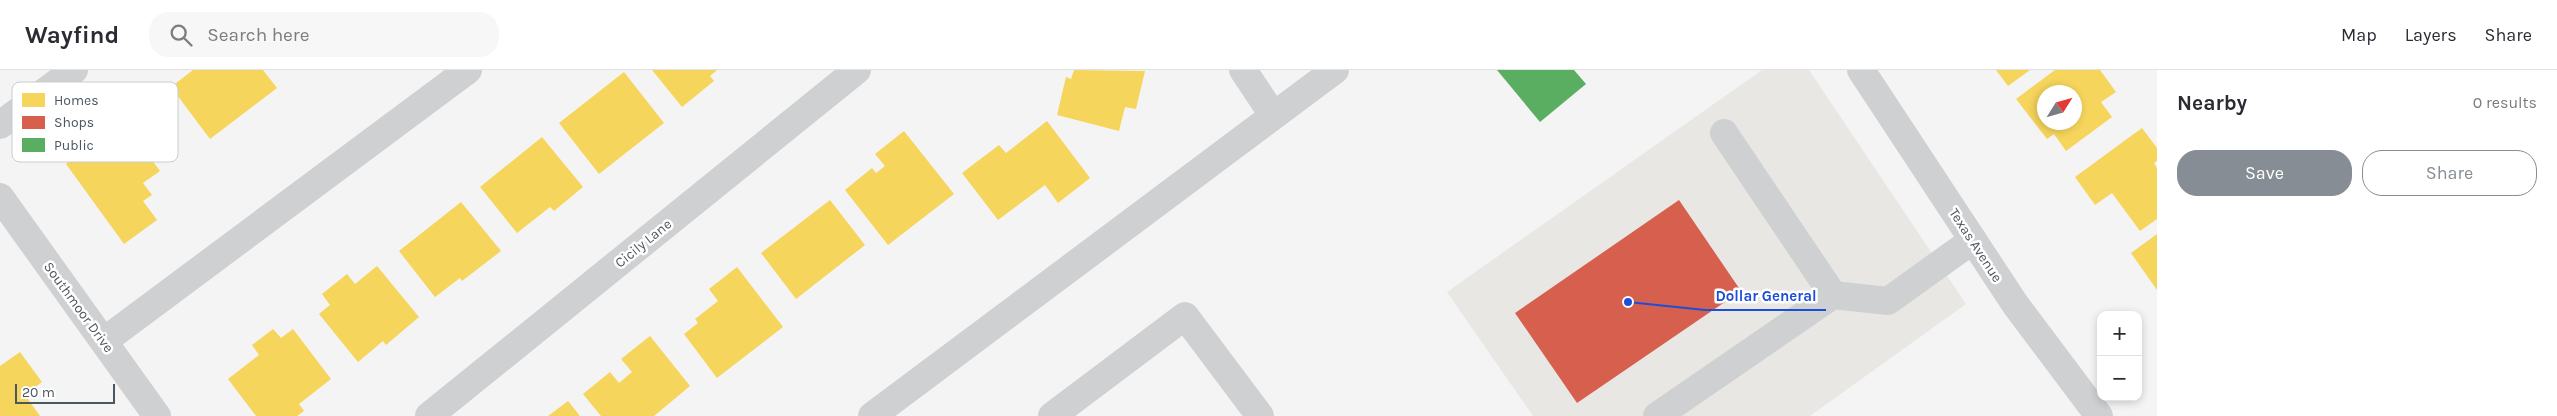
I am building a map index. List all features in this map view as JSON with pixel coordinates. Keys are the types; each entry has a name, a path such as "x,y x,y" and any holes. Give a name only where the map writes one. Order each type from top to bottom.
{"street":[{"path":"58,82 74,70"},
{"path":"104,341 468,70"},
{"name":"Cicily Lane","path":"429,416 857,70"},
{"path":"1243,70 1273,115"},
{"path":"872,416 1335,70"},
{"name":"Texas Avenue","path":"1861,70 2015,304 2099,416"},
{"path":"0,125 12,116"},
{"path":"1724,134 1833,295"},
{"name":"Southmoor Drive","path":"0,197 157,416"},
{"path":"1657,416 1833,295 1888,301 1973,240"},
{"path":"1052,416 1185,316 1260,416"}],"shaded area":[{"path":"1762,70 1809,70 1966,304 1810,416 1533,416 1447,292"}],"building: Homes":[{"path":"193,70 263,70 277,88 210,139 178,96 177,82"},
{"path":"652,70 717,70 710,76 714,81 682,107"},
{"path":"1074,70 1145,71 1136,109 1125,107 1119,131 1057,115 1066,77 1071,79"},
{"path":"1996,70 2030,70 2008,86"},
{"path":"2055,70 2100,70 2116,92 2101,102 2112,117 2066,151 2054,134 2047,139 2040,130 2082,130 2082,85 2037,85 2037,126 2016,99"},
{"path":"624,72 664,123 599,174 559,123"},
{"path":"1047,121 1090,178 1058,203 1045,185 998,220 962,173 999,145 1006,153"},
{"path":"2142,128 2157,148 2157,161 2154,163 2157,168 2157,219 2140,231 2112,193 2095,205 2075,177"},
{"path":"904,131 954,194 888,245 845,190 872,168 876,173 885,166 875,154"},
{"path":"542,137 583,187 554,211 550,207 517,233 480,187"},
{"path":"69,162 153,162 160,171 143,183 152,195 143,201 157,220 124,244 66,164"},
{"path":"830,200 865,245 796,299 761,253"},
{"path":"461,202 501,251 462,281 460,278 435,297 399,251"},
{"path":"2157,234 2157,290 2131,253"},
{"path":"377,266 419,317 386,345 383,341 358,362 319,314 330,305 322,294 347,274 355,284"},
{"path":"737,267 783,327 717,378 684,334 698,323 695,319 718,301 709,289"},
{"path":"273,329 281,338 293,329 331,379 299,404 304,411 297,416 256,416 228,379 259,355 252,345"},
{"path":"650,336 690,386 654,416 601,416 583,394 610,372 619,383 632,372 621,359"},
{"path":"20,352 42,382 25,395 40,416 0,416 0,366"},
{"path":"568,401 580,416 548,416"}],"building: Shops":[{"path":"1679,200 1741,291 1577,403 1515,313"}],"building: Public":[{"path":"1497,70 1574,70 1586,84 1540,122"}],"place":[{"name":"Dollar General","path":"1628,302"}]}
